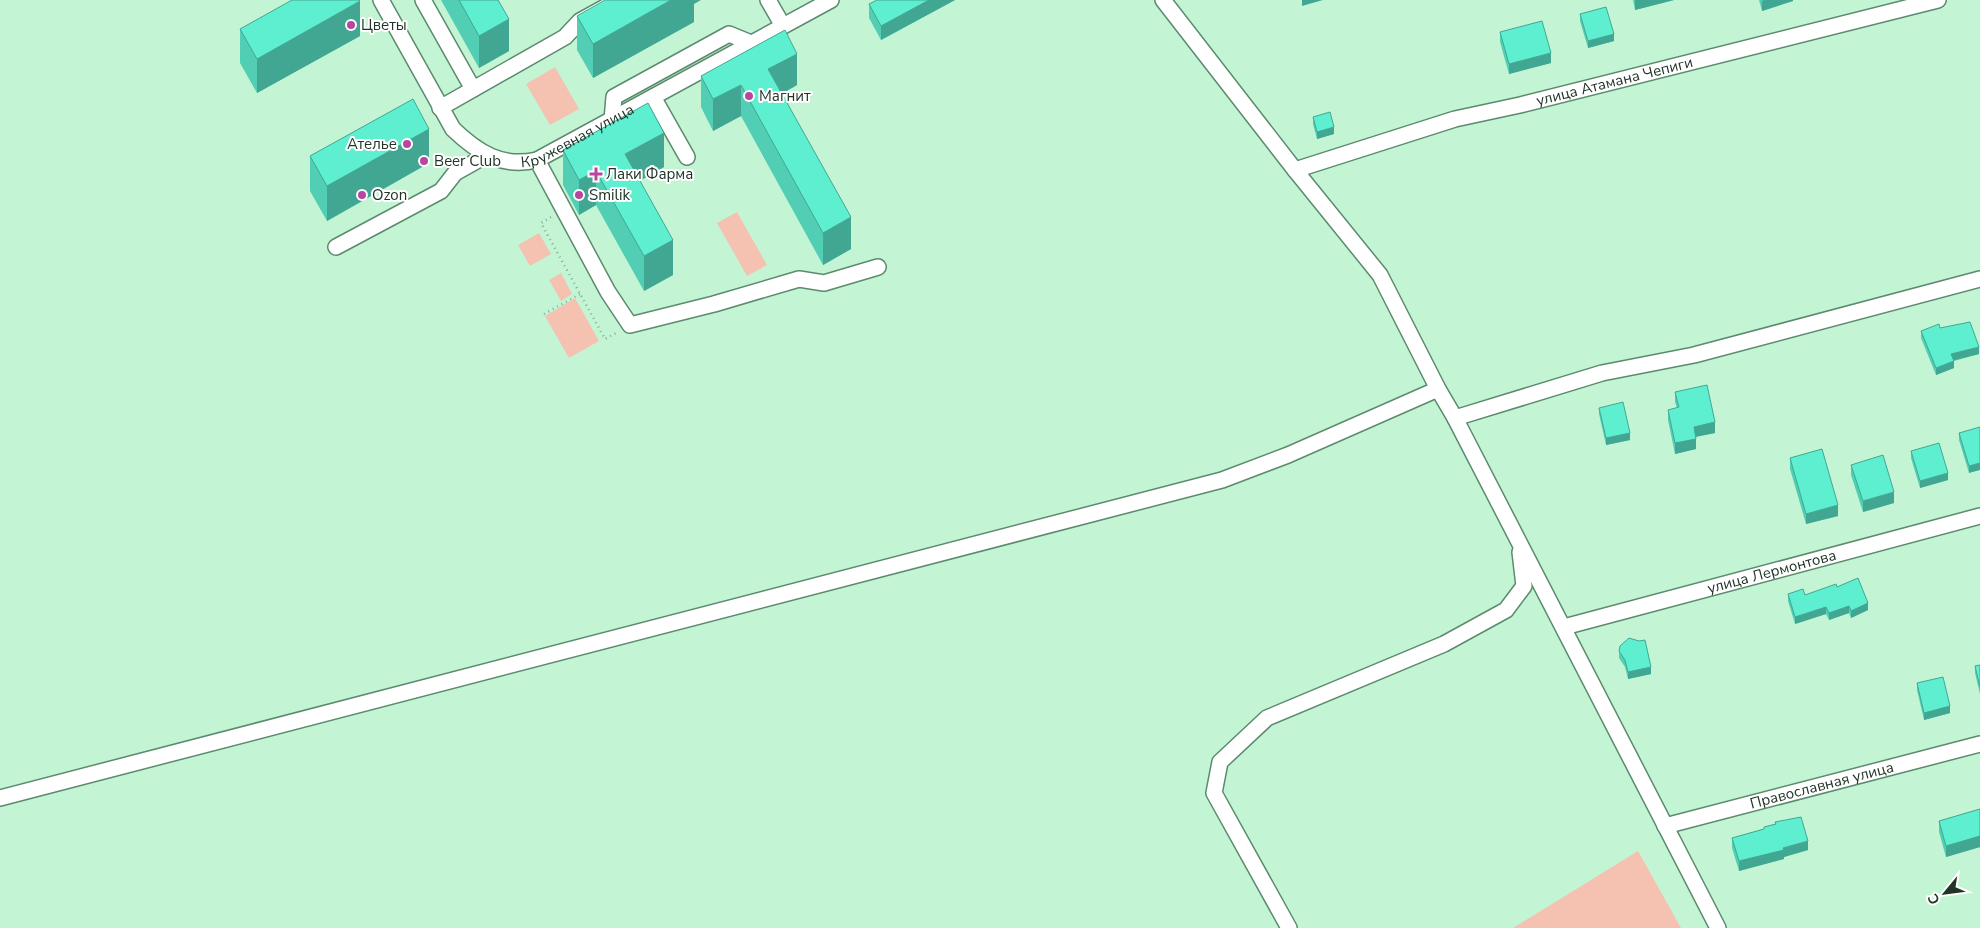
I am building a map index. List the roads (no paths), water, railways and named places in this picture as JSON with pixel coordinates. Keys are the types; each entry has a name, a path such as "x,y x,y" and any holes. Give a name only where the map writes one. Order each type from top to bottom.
{"street":[{"name":"Кружевная улица","path":"381,0 453,129 468,143 487,155 503,161 522,164 537,160 831,0"},
{"path":"423,0 472,89"},
{"path":"440,108 566,37 580,21 618,0"},
{"path":"768,0 783,26"},
{"path":"1163,0 1295,170 1380,275 1438,389 1456,418 1718,928"},
{"name":"улица Атамана Чепиги","path":"1295,170 1455,119 1520,105 1938,0"},
{"path":"612,120 614,97 729,34 752,43"},
{"path":"653,97 687,157"},
{"path":"336,247 441,191 455,173 487,155"},
{"path":"537,160 608,292 630,325 704,307 798,279 824,283 878,267"},
{"path":"1456,418 1602,374 1694,355 1980,279"},
{"path":"0,798 1222,480 1288,455 1438,389"},
{"name":"улица Лермонтова","path":"1564,627 1980,516"},
{"path":"1289,928 1214,792 1220,762 1267,718 1444,644 1506,610 1524,586 1519,543"},
{"name":"Православная улица","path":"1665,826 1980,744"}],"place":[{"name":"Цветы","path":"351,25"},
{"name":"Магнит","path":"749,96"},
{"name":"Ателье","path":"407,144"},
{"name":"Beer Club","path":"424,161"},
{"name":"Лаки Фарма","path":"596,174"},
{"name":"Ozon","path":"362,195"},
{"name":"Smilik","path":"579,195"}]}
